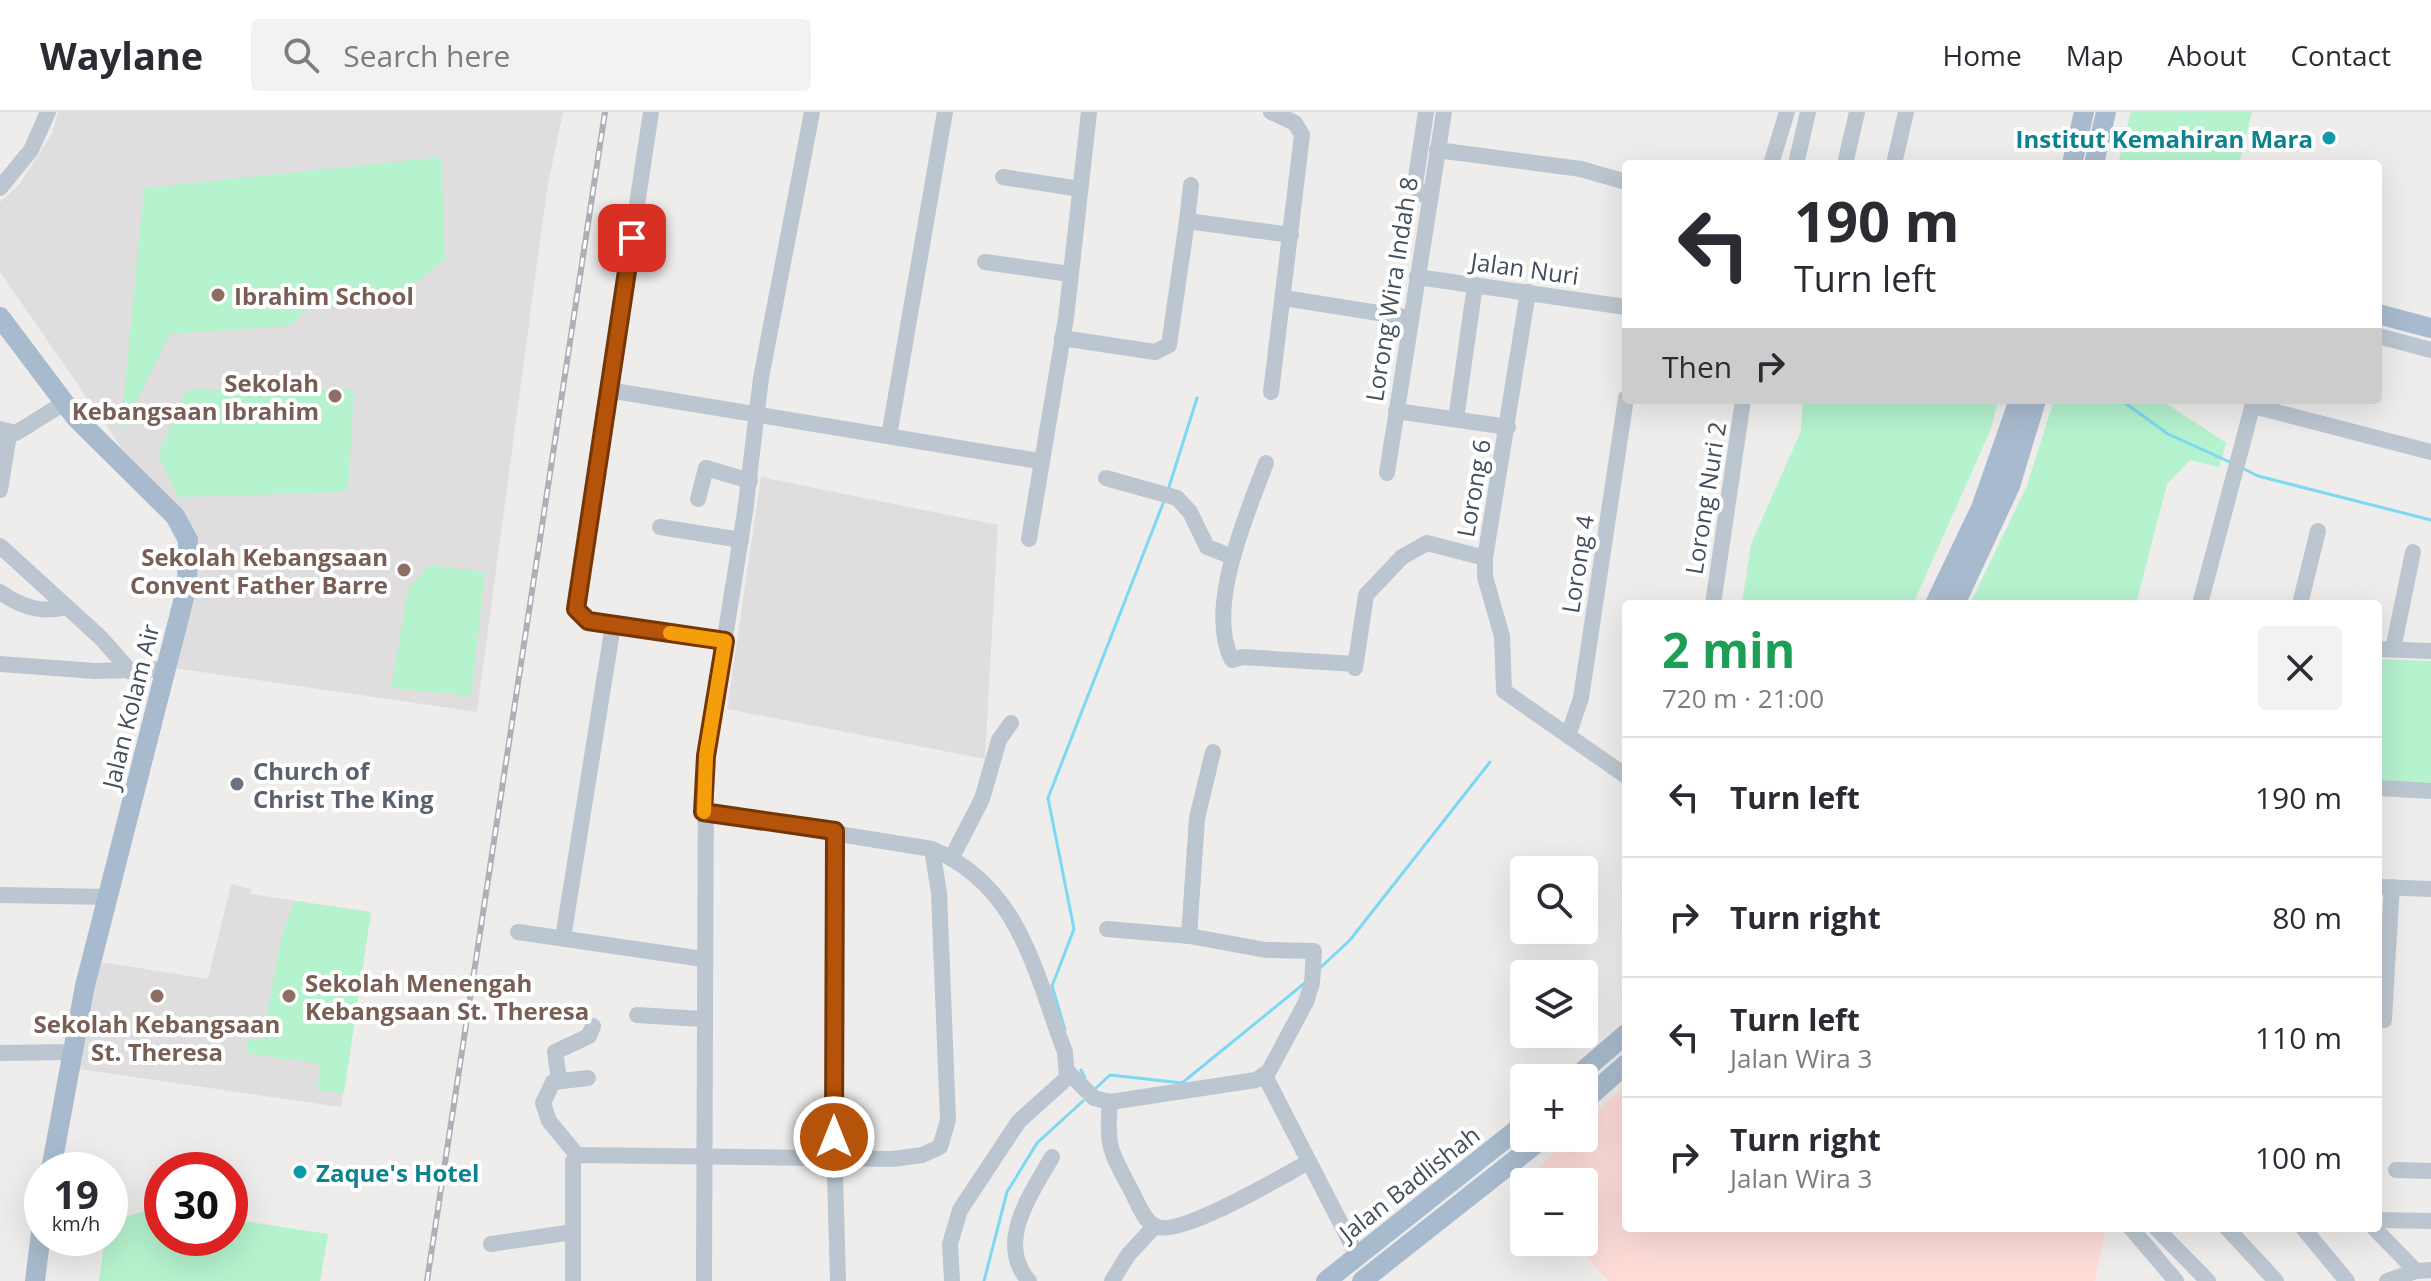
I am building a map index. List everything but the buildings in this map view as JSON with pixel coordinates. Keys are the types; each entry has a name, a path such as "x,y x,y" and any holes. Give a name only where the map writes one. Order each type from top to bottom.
{"main road":[{"path":"2073,160 2084,112"},
{"path":"2095,160 2106,112"},
{"path":"2382,315 2431,328"},
{"name":"Jalan Kolam Air","path":"0,317 64,403 175,516 187,532 190,551 187,586 71,1052 54,1152"},
{"path":"1956,600 2018,404"},
{"path":"1938,600 1966,561 2010,486 2035,404"},
{"path":"1591,1064 1622,1037"},
{"path":"1598,1089 1622,1068"},
{"name":"Jalan Badlishah","path":"1326,1281 1510,1135"},
{"name":"Jalan Badlishah","path":"1362,1281 1526,1152"},
{"path":"1374,1281 1404,1250"},
{"path":"34,1276 37,1256"}],"street":[{"path":"1,186 31,150 48,112"},
{"path":"651,112 576,602 582,618 725,641"},
{"path":"704,1281 703,812 706,756 750,481 756,415 812,112"},
{"path":"889,436 945,112"},
{"path":"1029,539 1039,461 1062,338 1089,112"},
{"path":"1271,112 1295,123 1302,135 1271,392"},
{"path":"1426,112 1415,184 1420,194 1430,196"},
{"name":"Lorong Wira Indah 8","path":"1387,473 1444,112"},
{"path":"1778,160 1787,112"},
{"path":"1797,160 1808,112"},
{"path":"1846,160 1857,112"},
{"path":"1895,160 1906,112"},
{"path":"1437,150 1581,169 1622,181"},
{"path":"1003,177 1080,189"},
{"path":"1062,338 1155,352 1169,345 1191,185"},
{"path":"1187,221 1291,235"},
{"path":"985,262 1070,274"},
{"name":"Jalan Nuri","path":"1417,277 1622,306"},
{"path":"1456,419 1475,285"},
{"name":"Lorong 6","path":"1528,292 1485,558 1485,577 1502,636 1504,691 1568,736"},
{"path":"1284,298 1410,318"},
{"path":"2382,337 2431,350"},
{"path":"608,390 1039,461"},
{"path":"0,490 5,431 64,403"},
{"name":"Lorong 4","path":"1568,736 1581,698 1625,404"},
{"name":"Lorong Nuri 2","path":"1714,600 1742,404"},
{"path":"2201,600 2254,404"},
{"path":"2258,404 2431,452"},
{"path":"1396,411 1508,427"},
{"path":"1266,463 1233,557 1223,625 1223,640 1232,660 1242,657 1355,666 1366,595 1402,557 1427,543 1485,558"},
{"path":"698,499 706,468 750,481"},
{"path":"1106,478 1166,493 1185,505 1207,547 1233,557"},
{"path":"660,527 741,540"},
{"path":"2301,600 2318,531"},
{"path":"0,546 137,672 152,680 165,676"},
{"path":"2413,552 2385,649 2431,651"},
{"path":"0,592 37,609 52,611 65,607"},
{"path":"563,938 613,625"},
{"path":"0,664 137,672"},
{"path":"952,857 982,799 999,740 1011,723"},
{"path":"1568,736 1622,773"},
{"path":"1189,936 1197,818 1213,752"},
{"path":"2382,788 2431,791"},
{"path":"703,812 835,831 932,849 952,857 999,897 1017,923 1065,1052 1069,1073 1094,1098 1110,1102 1235,1085 1265,1076 1306,1002 1312,983 1314,957 1189,936 1107,929"},
{"path":"835,831 838,1281"},
{"path":"588,1078 559,1080 548,1088 543,1109 577,1155 836,1158 922,1155 940,1147 947,1131 939,893 932,849"},
{"path":"2384,1020 2385,887 2431,889"},
{"path":"0,895 108,897"},
{"path":"518,932 703,959"},
{"path":"637,1015 703,1019"},
{"path":"559,1080 555,1052 589,1036 593,1026"},
{"path":"0,1053 71,1052"},
{"path":"952,1281 950,1244 960,1210 1019,1121 1064,1082 1069,1073"},
{"path":"1265,1076 1307,1163 1358,1257"},
{"path":"1110,1102 1109,1149 1145,1216 1155,1226 1167,1229 1190,1222 1307,1163"},
{"path":"573,1281 573,1161 577,1155"},
{"path":"1029,1281 1014,1259 1013,1246 1024,1210 1052,1157"},
{"path":"2396,1170 2431,1171"},
{"path":"2382,1220 2431,1221"},
{"path":"1112,1281 1128,1255 1155,1226"},
{"path":"491,1244 573,1232"},
{"path":"2134,1232 2176,1281"},
{"path":"2160,1232 2208,1281"},
{"path":"2231,1232 2276,1281"},
{"path":"2306,1232 2347,1281"},
{"path":"2379,1232 2423,1271"},
{"path":"2387,1281 2423,1271"}],"shaded area":[{"path":"58,112 563,112 547,189 477,712 174,668 185,515 123,450 0,272 0,202 19,185 52,134"},
{"path":"761,477 998,525 985,759 727,709"},
{"name":"Sekolah Menengah Kebangsaan St. Theresa","path":"231,884 252,889 251,894 371,912 341,1107 79,1069 101,962 208,979"},
{"path":"1622,1089 1622,1232 2105,1232 2095,1281 1608,1281 1586,1256 1598,1256 1598,1168 1539,1168 1555,1152 1598,1152 1598,1111"}],"green space":[{"path":"2131,112 2252,112 2240,160 2119,160"},
{"path":"441,157 445,260 384,307 310,307 289,326 170,334 120,435 144,188"},
{"path":"187,389 354,389 348,492 178,497 158,454"},
{"path":"1803,404 1997,404 1991,429 1915,600 1743,600 1751,544 1801,431"},
{"path":"2053,404 2167,404 2226,443 2219,467 2190,460 2167,484 2137,600 1972,600 2027,486"},
{"path":"429,565 485,572 471,696 391,688 408,590"},
{"path":"2382,659 2431,661 2431,788 2382,785"},
{"path":"294,901 371,912 344,1093 317,1090 320,1064 246,1053 248,1040 262,1040 282,935"},
{"path":"144,1211 144,1256 248,1256 248,1222 328,1234 320,1281 99,1281 102,1256 128,1256 128,1216"}],"waterway":[{"path":"1168,490 1197,398"},
{"path":"2127,404 2168,434 2232,463"},
{"path":"2242,468 2258,476 2431,520"},
{"path":"1065,1030 1052,986 1074,929 1048,798 1164,501"},
{"path":"1320,968 1350,940 1490,762"},
{"path":"1095,1089 1110,1075 1182,1083 1306,982"},
{"path":"1081,1070 1085,1078"},
{"path":"984,1281 1007,1192 1037,1143 1083,1101"}],"railway":[{"path":"427,1281 605,112"}],"slow traffic":[{"path":"670,633 725,641 706,756 704,812"}],"place":[{"name":"Institut Kemahiran Mara","path":"2329,138"},
{"name":"Ibrahim School","path":"218,295"},
{"name":"Sekolah Kebangsaan Ibrahim","path":"335,396"},
{"name":"Sekolah Kebangsaan Convent Father Barre","path":"404,570"},
{"name":"Church of Christ The King","path":"237,784"},
{"name":"Sekolah Kebangsaan St. Theresa","path":"157,996"},
{"name":"Sekolah Menengah Kebangsaan St. Theresa","path":"289,996"},
{"name":"Zaque's Hotel","path":"300,1172"}],"route":[{"path":"632,238 576,609 588,621 725,641 706,756 703,812 835,831 834,1137"}]}
